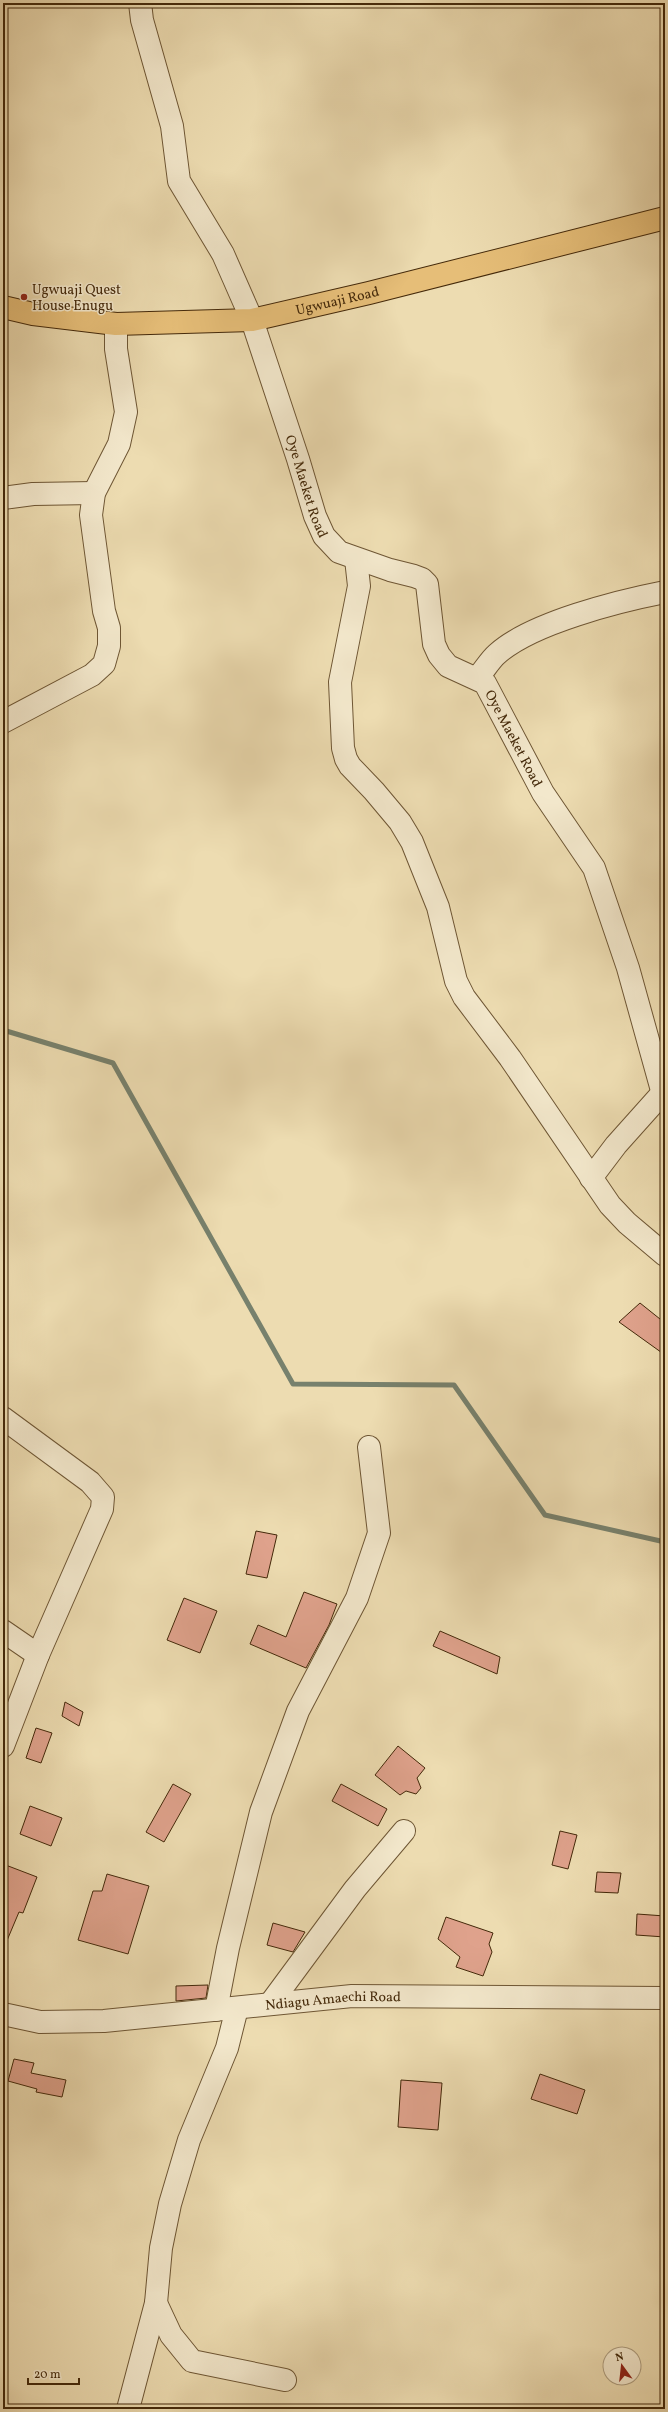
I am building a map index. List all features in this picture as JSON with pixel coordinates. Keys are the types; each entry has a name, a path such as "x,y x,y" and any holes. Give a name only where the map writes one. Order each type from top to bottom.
{"main road":[{"name":"Ugwuaji Road","path":"3,307 33,314 116,324 252,320 369,293 665,218"}],"street":[{"name":"Oye Maeket Road","path":"140,3 142,20 172,126 179,182 230,268 252,320 298,459 315,516 324,536 339,552 356,559 422,579 427,584 434,644 439,655 448,666 486,683 543,793 584,852 599,880 648,1035 664,1093"},
{"path":"3,722 92,675 104,664 108,656 109,628 104,611 91,515 94,493 119,444 124,424 125,399 116,349 116,324"},
{"path":"3,498 33,494 94,493"},
{"path":"356,559 360,586 340,682 343,748 346,759 350,766 374,791 400,822 412,842 438,907 456,981 464,997 510,1058 610,1205 665,1255"},
{"path":"477,678 496,655 514,642 547,625 638,597 665,592"},
{"path":"591,1178 616,1145 664,1093"},
{"path":"3,1418 90,1482 103,1497 102,1509 38,1655 3,1746"},
{"path":"128,2409 156,2303 161,2248 170,2204 189,2140 227,2048 228,1948 261,1812 298,1711 357,1598 366,1569 377,1542 379,1533 369,1448"},
{"path":"3,1631 38,1655"},
{"path":"270,2004 355,1889 404,1830"},
{"name":"Ndiagu Amaechi Road","path":"3,2014 40,2022 104,2021 352,1996 665,1998"},
{"path":"156,2303 171,2335 192,2361 285,2380"}],"building":[{"path":"640,1303 665,1323 665,1355 619,1322"},
{"path":"256,1531 277,1535 267,1578 246,1574"},
{"path":"304,1592 337,1604 329,1625 306,1668 250,1644 258,1625 286,1637"},
{"path":"184,1598 217,1611 200,1653 167,1640"},
{"path":"440,1631 500,1657 497,1674 433,1646"},
{"path":"65,1702 83,1712 79,1726 62,1716"},
{"path":"36,1728 52,1733 41,1763 26,1758"},
{"path":"398,1746 425,1768 417,1778 421,1788 416,1794 406,1791 400,1795 375,1775"},
{"path":"173,1784 191,1794 164,1842 146,1832"},
{"path":"341,1784 387,1809 378,1826 332,1801"},
{"path":"30,1806 62,1818 51,1846 20,1834"},
{"path":"560,1831 577,1835 568,1869 552,1865"},
{"path":"3,1864 37,1877 23,1913 19,1912 3,1950"},
{"path":"597,1872 621,1873 618,1893 595,1892"},
{"path":"107,1874 149,1886 128,1954 78,1940 93,1891 102,1891"},
{"path":"637,1914 665,1916 665,1937 636,1935"},
{"path":"446,1917 493,1933 489,1944 492,1952 483,1976 456,1967 460,1957 438,1939"},
{"path":"273,1923 305,1932 293,1952 267,1945"},
{"path":"208,1985 206,1998 176,2001 176,1986"},
{"path":"14,2059 34,2063 31,2073 66,2080 62,2097 36,2092 37,2089 8,2081"},
{"path":"540,2074 585,2090 577,2114 531,2099"},
{"path":"401,2080 442,2083 438,2130 398,2127"}],"waterway":[{"path":"3,1030 113,1063 293,1384 454,1385 545,1515 665,1542"}],"place":[{"name":"Ugwuaji Quest House Enugu","path":"24,297"}]}
